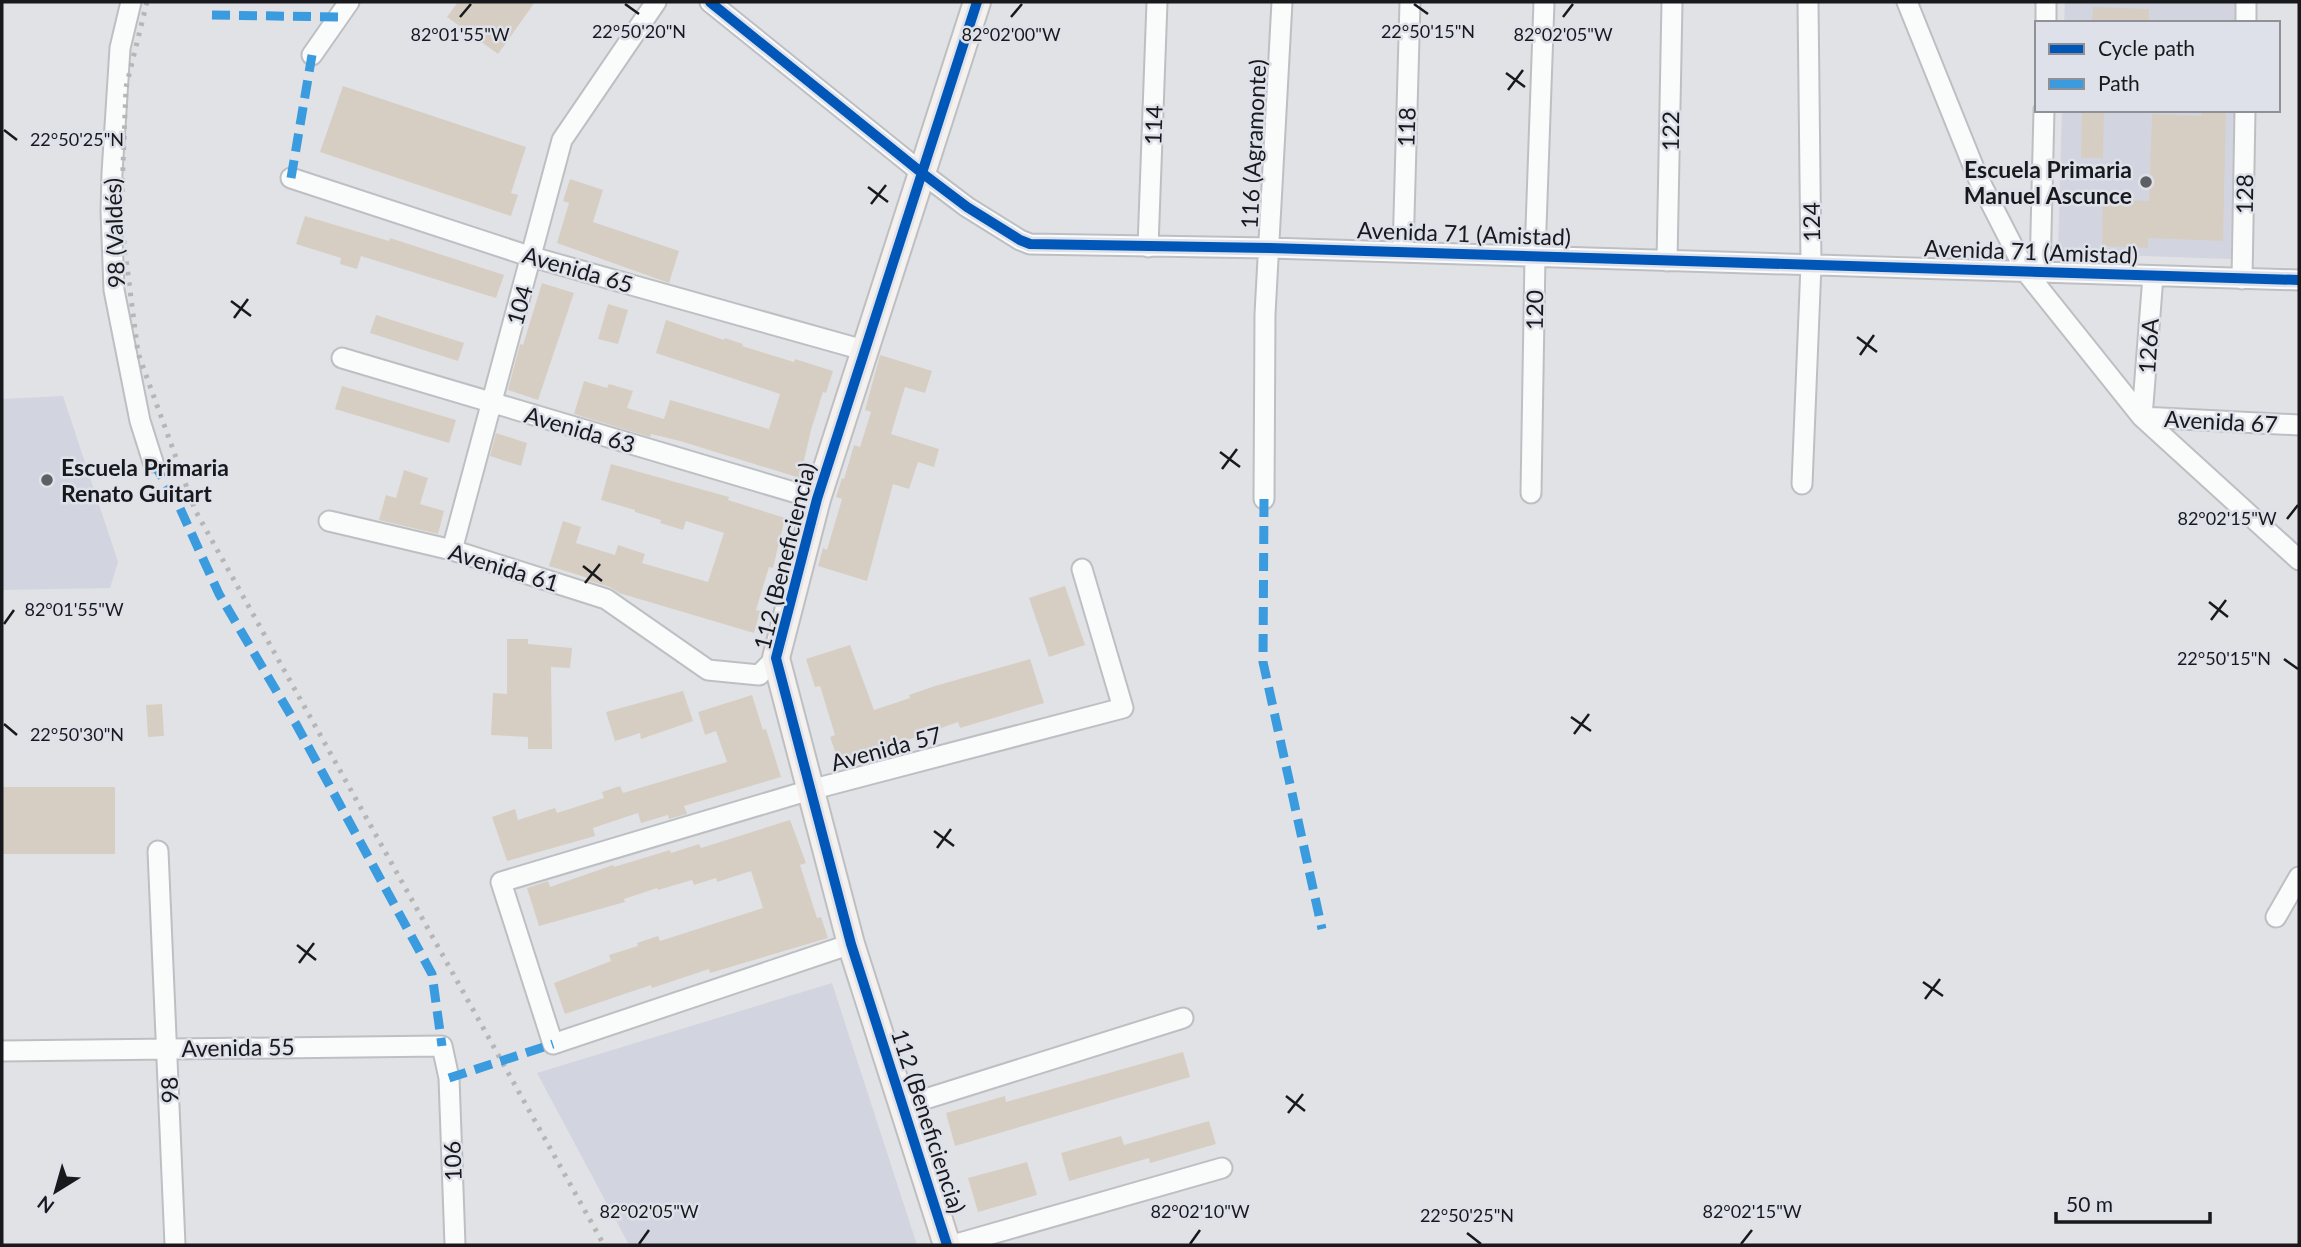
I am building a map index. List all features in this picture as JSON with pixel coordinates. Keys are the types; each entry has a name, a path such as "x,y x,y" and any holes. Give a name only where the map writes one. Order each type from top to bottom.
{"street":[{"name":"98 (Valdés)","path":"131,2 120,48 112,173 114,290 140,421 153,462"},
{"path":"312,55 349,2"},
{"name":"104","path":"452,550 562,139 656,2"},
{"name":"Avenida 71 (Amistad)","path":"710,2 922,173 967,207 1030,244 1269,248 2299,280"},
{"name":"112 (Beneficiencia)","path":"947,1245 851,944 776,657 817,499 867,351 977,2"},
{"name":"114","path":"1149,247 1157,2"},
{"name":"116 (Agramonte)","path":"1264,499 1265,314 1282,2"},
{"name":"118","path":"1403,252 1410,2"},
{"name":"120","path":"1531,493 1535,256 1544,2"},
{"name":"122","path":"1667,261 1672,2"},
{"name":"124","path":"1802,484 1811,265 1808,2"},
{"path":"1907,2 1978,178 2033,272 2142,417 2299,560"},
{"path":"2046,2 2046,21"},
{"path":"2246,2 2246,21"},
{"path":"2033,272 2044,112"},
{"name":"128","path":"2242,279 2245,112"},
{"name":"Avenida 65","path":"291,178 532,257 867,351"},
{"name":"126A","path":"2142,417 2153,276"},
{"name":"Avenida 63","path":"342,358 817,499"},
{"name":"Avenida 67","path":"2142,417 2299,425"},
{"name":"Avenida 61","path":"329,521 452,550 606,598 708,670 759,675 776,657"},
{"name":"Avenida 57","path":"851,944 553,1044 501,882 810,790 1124,708 1082,569"},
{"name":"98","path":"158,851 175,1245"},
{"path":"2276,917 2299,877"},
{"path":"904,1107 1183,1018"},
{"name":"Avenida 55","path":"2,1051 442,1046 449,1077"},
{"name":"106","path":"449,1077 455,1245"},
{"path":"953,1245 1222,1168"}],"shaded area":[{"path":"2065,2 2238,2 2237,21 2064,21"},
{"name":"Escuela Primaria Manuel Ascunce","path":"2062,112 2235,112 2231,259 2058,253"},
{"name":"Escuela Primaria Renato Guitart","path":"63,396 118,562 110,588 2,590 2,399"},
{"path":"832,983 917,1245 629,1245 537,1073"}],"building":[{"path":"458,2 535,2 498,54 447,17"},
{"path":"2093,7 2149,9 2149,21 2092,21"},
{"path":"343,86 526,147 511,193 518,195 511,216 320,152"},
{"path":"2082,112 2104,112 2103,158 2081,158"},
{"path":"2201,112 2226,112 2223,241 2148,238 2148,248 2102,246 2103,199 2149,201 2152,114 2201,116"},
{"path":"570,179 603,190 593,222 679,251 669,283 557,243 569,203 563,201"},
{"path":"305,216 389,241 390,238 504,275 496,298 361,256 357,269 340,264 341,258 296,244"},
{"path":"542,283 574,293 538,400 508,390 520,344 523,345"},
{"path":"608,304 628,310 618,344 598,339"},
{"path":"376,315 464,343 458,361 370,333"},
{"path":"666,320 794,362 795,359 833,371 811,430 800,478 680,441 651,434 650,437 574,414 584,381 607,388 609,384 633,391 627,408 664,419 670,400 769,429 780,394 656,353"},
{"path":"880,355 932,371 925,393 905,387 891,434 939,449 934,467 918,462 909,489 893,484 867,581 818,566 823,548 827,550 842,499 836,497 842,478 844,479 854,445 860,447 871,412 865,410"},
{"path":"342,386 456,420 449,443 335,409"},
{"path":"496,433 527,443 521,466 490,456"},
{"path":"611,464 729,497 728,500 785,518 773,568 769,567 756,610 760,611 754,633 619,593 610,587 587,580 588,578 549,566 563,521 581,527 576,543 615,555 618,545 645,554 642,563 708,582 724,533 686,521 683,530 660,523 661,520 635,510 601,500"},
{"path":"404,470 428,478 420,504 444,511 438,534 379,520 386,495 396,498"},
{"path":"1065,586 1085,645 1049,657 1029,598"},
{"path":"507,639 528,639 528,644 572,648 570,668 551,667 552,749 528,749 528,737 491,735 493,693 507,694"},
{"path":"850,645 874,710 935,686 1030,659 1044,703 960,728 958,722 894,745 893,742 838,760 830,737 835,735 820,686 815,687 806,659"},
{"path":"683,691 693,721 641,739 640,733 615,741 606,712"},
{"path":"752,695 781,777 684,806 687,814 669,819 668,815 641,823 638,813 593,828 595,836 507,861 492,817 515,809 518,820 555,808 557,813 604,798 602,792 620,786 623,793 727,762 716,731 705,735 698,712"},
{"path":"162,704 164,736 148,737 146,705"},
{"path":"2,787 115,787 115,854 2,854"},
{"path":"790,820 806,863 800,865 817,918 821,917 828,938 710,973 709,969 652,988 651,985 565,1014 554,983 611,961 609,955 638,946 637,943 658,936 660,941 763,908 751,871 717,882 716,878 694,885 692,880 658,890 657,888 624,899 625,902 539,926 527,888 548,881 550,887 613,865 614,867 670,850 671,853 699,844 701,848"},
{"path":"1183,1052 1190,1077 955,1146 946,1113 1005,1096 1006,1102"},
{"path":"1209,1121 1216,1144 1150,1163 1149,1158 1069,1181 1061,1153 1121,1136 1124,1145"},
{"path":"1027,1162 1037,1195 978,1212 968,1178"}],"railway":[{"path":"147,2 126,87 121,219 138,353 195,510 604,1245"}],"marked path":[{"path":"212,15 338,17"},
{"path":"291,178 312,55"},
{"path":"153,462 179,506 219,594 296,724 432,974 442,1046"},
{"path":"1264,499 1263,662 1322,929"},
{"path":"449,1078 553,1044"}],"cycle path":[{"path":"710,2 922,173 967,207 1030,244 1269,248 2299,280"},
{"path":"947,1245 851,944 776,658 817,499 977,2"}],"place":[{"name":"Escuela Primaria Manuel Ascunce","path":"2146,182"},
{"name":"Escuela Primaria Renato Guitart","path":"47,480"}]}
